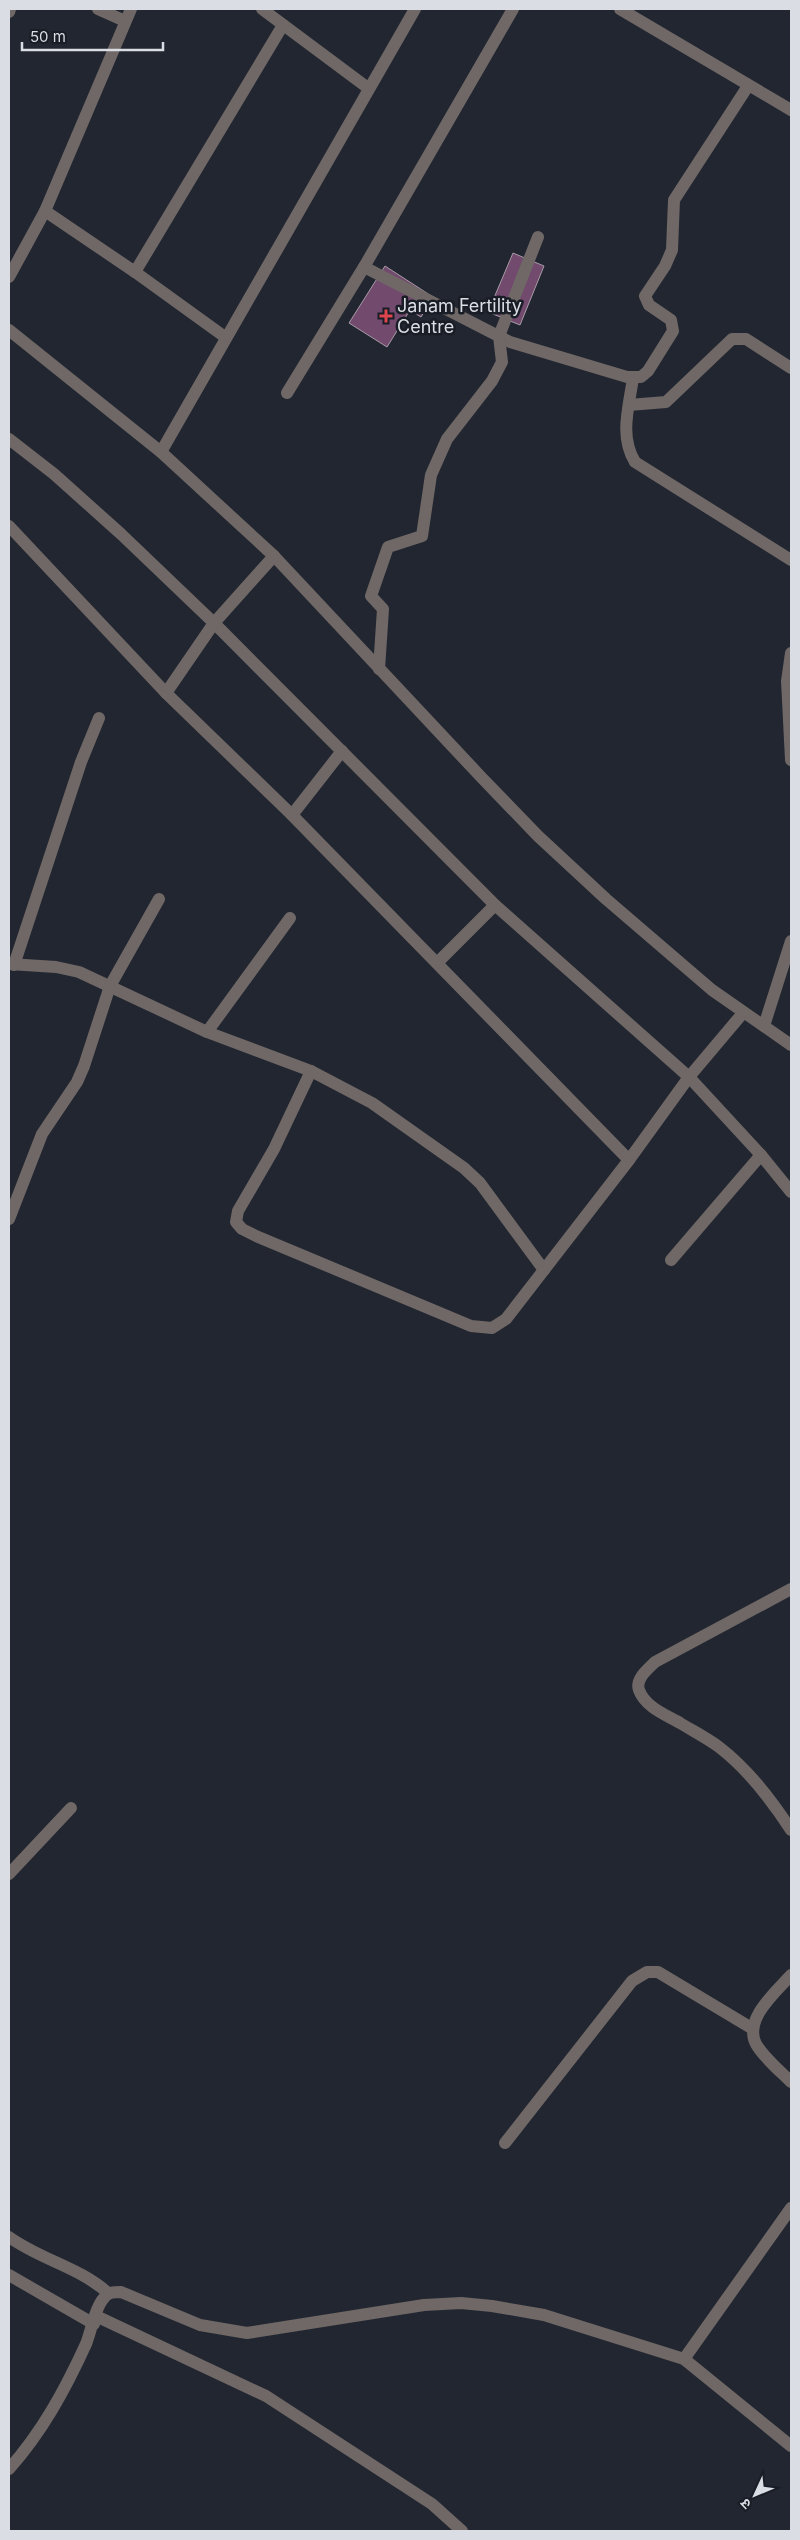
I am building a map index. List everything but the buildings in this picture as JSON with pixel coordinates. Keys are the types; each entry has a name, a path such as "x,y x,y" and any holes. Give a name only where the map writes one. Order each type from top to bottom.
{"street":[{"path":"98,9 125,21"},
{"path":"9,277 45,212 131,9"},
{"path":"262,9 368,88"},
{"path":"161,452 225,337 415,9"},
{"path":"287,393 364,267 513,9"},
{"path":"620,9 791,110"},
{"path":"135,272 283,25"},
{"path":"364,267 524,348 633,378 641,377 648,372 673,331 671,320 649,304 645,296 665,266 672,250 674,200 748,86"},
{"path":"45,212 135,272 225,337"},
{"path":"379,669 383,608 371,596 388,547 422,536 431,475 447,439 492,381 502,362 499,336 538,238"},
{"path":"9,330 161,452 274,556 538,836 668,953 743,1013 791,1045"},
{"path":"629,405 666,402 732,339 746,339 791,368"},
{"path":"633,378 625,421 627,450 635,462 791,560"},
{"path":"9,439 54,474 121,534 214,623 495,905 688,1077 762,1155 791,1192"},
{"path":"9,526 166,693 292,815 629,1160"},
{"path":"166,693 214,623 245,586 274,556"},
{"path":"791,653 787,681 791,760"},
{"path":"99,718 81,762 11,964 56,967 79,972 207,1032 311,1071 372,1103 464,1168 480,1183 544,1270"},
{"path":"292,815 342,751"},
{"path":"9,1219 42,1134 77,1082 84,1066 110,986 159,900"},
{"path":"437,963 495,905"},
{"path":"207,1032 290,918"},
{"path":"764,1026 791,941"},
{"path":"311,1071 274,1149 238,1211 236,1222 242,1229 471,1326 492,1328 506,1319 629,1160 688,1077 743,1013"},
{"path":"671,1260 762,1155"},
{"path":"791,1590 655,1662 639,1680 638,1689 644,1699 657,1710 718,1746 746,1770 769,1797 791,1830"},
{"path":"9,1874 71,1808"},
{"path":"504,2143 632,1981 647,1972 658,1972 753,2029"},
{"path":"791,1975 760,2010 753,2029 756,2044 791,2082"},
{"path":"684,2359 791,2208"},
{"path":"9,2237 39,2255 86,2276 108,2293 121,2292 200,2325 247,2333 424,2305 461,2303 544,2315 684,2359 791,2446"},
{"path":"9,2275 95,2320 266,2396 432,2504 462,2531"},
{"path":"9,2469 53,2411 95,2320 100,2302 108,2293"}],"place":[{"name":"Janam Fertility Centre","path":"386,316"}]}
